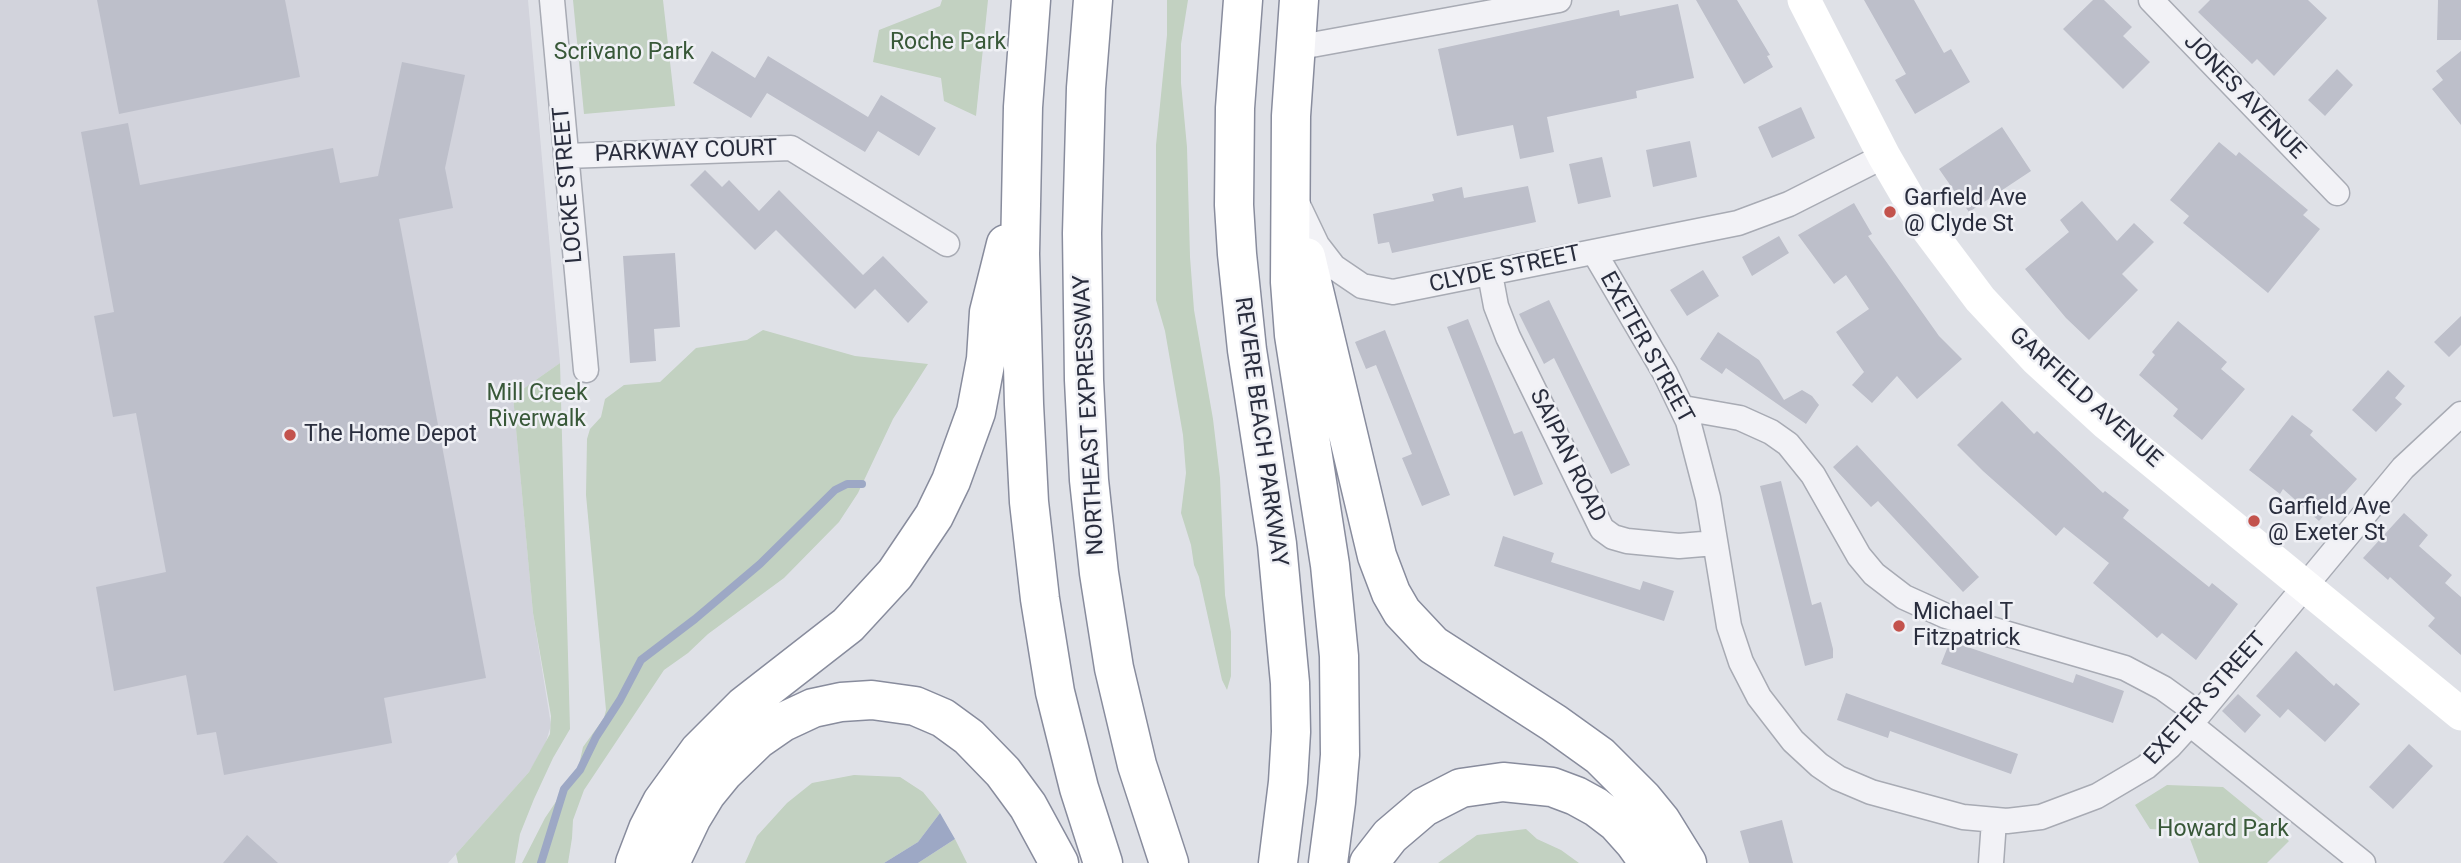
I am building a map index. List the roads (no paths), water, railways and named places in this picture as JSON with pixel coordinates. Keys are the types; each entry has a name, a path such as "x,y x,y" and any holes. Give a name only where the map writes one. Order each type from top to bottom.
{"highway":[{"path":"1031,0 1023,107 1020,302 1035,562 1055,692 1079,788 1103,863"},
{"name":"NORTHEAST EXPRESSWAY","path":"1093,0 1086,88 1082,233 1084,380 1090,492 1114,668 1137,765 1169,863"},
{"name":"REVERE BEACH PARKWAY","path":"1243,0 1235,108 1234,205 1237,254 1247,350 1277,544 1290,684 1288,782 1278,863"},
{"name":"REVERE BEACH PARKWAY","path":"1299,0 1290,186 1290,282 1294,335 1330,565 1339,656 1339,755 1328,863"},
{"path":"635,863 662,802 699,751 744,706 848,625 895,574 934,516 951,481 976,412 986,359 989,312 1022,178"},
{"path":"1290,186 1377,556 1391,593 1402,612 1433,645 1600,756 1623,777 1661,821 1687,863"},
{"path":"670,863 706,794 757,740 783,722 813,708 841,702 872,700 915,706 943,718 969,737 1003,772 1028,806 1059,863"},
{"path":"1369,863 1390,836 1424,807 1461,788 1503,782 1552,787 1596,807 1626,832 1649,863"}],"main road":[{"name":"GARFIELD AVENUE","path":"1804,0 1884,156 1923,223 1980,299 2036,359 2107,424 2461,714"}],"street":[{"name":"LOCKE STREET","path":"552,0 586,370"},
{"path":"1295,48 1559,0"},
{"name":"JONES AVENUE","path":"2151,0 2337,193"},
{"name":"PARKWAY COURT","path":"566,156 791,148 947,244"},
{"name":"CLYDE STREET","path":"1290,186 1308,228 1325,257 1343,275 1362,286 1382,291 1406,291 1756,218 1884,156"},
{"name":"EXETER STREET","path":"1594,252 1683,408 1698,454 1726,611 1741,662 1759,697 1802,750 1838,778 1859,788 1950,814 1994,821 2041,817 2097,796 2146,767 2194,719 2403,468 2461,414"},
{"name":"SAIPAN ROAD","path":"1490,274 1496,306 1508,337 1602,529 1613,537 1627,541 1679,546 1715,543"},
{"path":"1683,408 1740,418 1771,432 1788,444 1801,457 1819,485 1859,556 1884,583 1904,597 1946,616 2125,668 2163,688 2194,719 2363,863"},
{"path":"1991,863 1994,821"}],"water":[{"path":"940,813 955,839 918,863 884,863 918,842"}],"waterway":[{"path":"541,863 564,789 580,770 641,660 760,564 835,490 847,484 862,484"}],"place":[{"name":"Garfield Ave @ Clyde St","path":"1890,212"},
{"name":"The Home Depot","path":"290,435"},
{"name":"Garfield Ave @ Exeter St","path":"2254,521"},
{"name":"Michael T Fitzpatrick","path":"1899,626"}],"park label":[{"name":"Roche Park","path":"948,43"},
{"name":"Scrivano Park","path":"624,53"},
{"name":"Mill Creek Riverwalk","path":"537,407"},
{"name":"Howard Park","path":"2223,830"}]}
